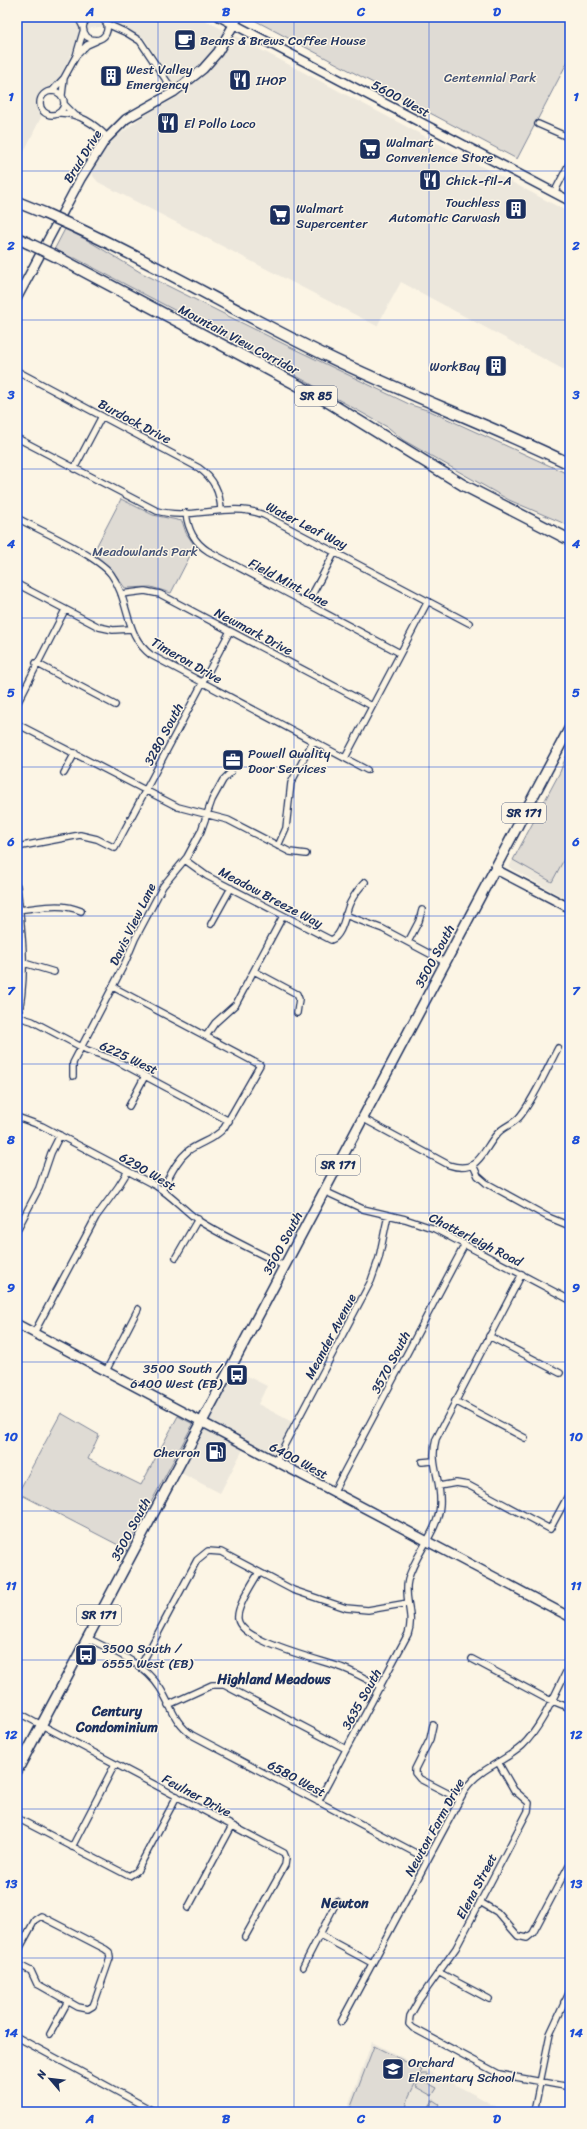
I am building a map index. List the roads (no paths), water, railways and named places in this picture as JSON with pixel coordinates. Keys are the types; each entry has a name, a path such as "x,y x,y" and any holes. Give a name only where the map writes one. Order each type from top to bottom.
{"highway":[{"name":"Mountain View Corridor","path":"17,202 74,227 344,364 445,409 493,428 570,464"},
{"name":"Mountain View Corridor","path":"17,238 59,258 320,397 463,485 570,540"},
{"path":"506,508 532,526 570,545"},
{"path":"530,520 549,524 570,534"}],"main road":[{"name":"5600 West","path":"220,17 236,21 570,201"},
{"name":"Brud Drive","path":"17,298 90,161 107,136 131,116 174,92 208,64 221,47 236,21"},
{"name":"3500 South","path":"17,1771 570,727"},
{"path":"495,869 570,908"},
{"name":"6400 West","path":"17,1324 570,1617"}],"street":[{"path":"78,17 83,30 90,39 98,40"},
{"path":"75,115 60,113 50,116 41,108 41,97 52,91 64,78 76,56 85,20 90,17"},
{"path":"101,17 107,24 119,29 142,43 174,92"},
{"path":"107,24 107,32"},
{"path":"76,56 88,45 98,40 107,32 119,29"},
{"path":"64,78 62,95 65,105 75,115 94,125 107,136"},
{"path":"52,91 62,95"},
{"path":"60,113 65,105"},
{"path":"538,124 570,138"},
{"path":"554,193 570,162"},
{"name":"Burdock Drive","path":"17,371 206,473 215,485 220,498 221,510"},
{"path":"74,468 102,416"},
{"name":"Water Leaf Way","path":"17,438 156,511 167,513 186,513 242,509 260,513 469,623"},
{"name":"Field Mint Lane","path":"186,513 192,534 204,549 400,653"},
{"name":"Timeron Drive","path":"17,518 100,563 111,575 121,594 131,629 136,640 147,652 202,683 368,770"},
{"path":"307,604 335,552"},
{"path":"17,584 65,610 107,630 131,629"},
{"name":"Newmark Drive","path":"121,594 145,591 160,594 372,706"},
{"path":"345,758 428,601"},
{"path":"17,704 36,663 65,610"},
{"name":"3280 South","path":"17,847 80,836 97,838 115,848 230,631"},
{"path":"36,663 115,705"},
{"path":"17,724 183,809 233,822 278,846 294,853 306,854"},
{"path":"278,846 286,828 291,783 313,741"},
{"path":"64,773 75,753"},
{"name":"Davis View Lane","path":"73,1076 72,1065 127,959 135,939 163,886 185,860 199,836 210,803 221,783 231,772"},
{"name":"Meadow Breeze Way","path":"185,860 198,870 331,940 337,936 345,915"},
{"path":"365,882 356,892 345,915 379,928 445,962"},
{"path":"17,886 24,963 18,1019"},
{"path":"211,924 231,888"},
{"path":"18,910 62,906 81,912"},
{"path":"408,942 418,923 422,910"},
{"path":"206,1036 215,1023 234,1006 283,916"},
{"path":"24,963 54,972"},
{"path":"254,970 297,994 299,999 297,1013"},
{"path":"113,987 260,1065 229,1121 219,1134 194,1148 182,1157 162,1190"},
{"name":"6225 West","path":"18,1019 32,1021 81,1047 115,1060 229,1121"},
{"path":"362,1118 449,1165 460,1167 473,1164 483,1157 500,1131 522,1115 558,1048"},
{"path":"129,1106 145,1076"},
{"name":"6290 West","path":"17,1117 38,1124 128,1171 162,1190 198,1220 284,1266"},
{"path":"17,1230 39,1188 51,1153 60,1135"},
{"path":"473,1164 478,1176 490,1186 570,1226"},
{"path":"34,1333 96,1217 128,1171"},
{"name":"Chatterleigh Road","path":"324,1192 363,1209 421,1224 465,1244 570,1300"},
{"name":"Meander Avenue","path":"276,1461 371,1281 379,1258 388,1215"},
{"path":"176,1257 198,1220"},
{"name":"3570 South","path":"334,1491 465,1244"},
{"path":"422,1462 433,1461 437,1434 522,1274"},
{"path":"106,1371 138,1308"},
{"path":"489,1336 560,1373"},
{"path":"455,1400 525,1438"},
{"name":"3635 South","path":"318,1802 381,1687 410,1630 411,1620 406,1588 409,1577 435,1526 439,1511 439,1486 433,1461"},
{"path":"439,1486 456,1483 468,1485 550,1529 570,1492"},
{"path":"140,1667 197,1560 206,1552 213,1550 221,1552 298,1592 343,1607 358,1610 376,1609 408,1603"},
{"path":"259,1572 239,1610 238,1617 240,1625 246,1631 272,1644 343,1668 381,1687"},
{"name":"6580 West","path":"87,1638 140,1667 160,1688 178,1723 192,1735 427,1859"},
{"path":"472,1660 570,1708"},
{"name":"Newton Farm Drive","path":"341,2022 459,1799 476,1776 517,1750 530,1737 570,1664"},
{"path":"168,1705 212,1685 224,1684 346,1750"},
{"name":"Feulner Drive","path":"17,1712 282,1852 286,1856 285,1865 245,1937"},
{"path":"433,1725 430,1739 415,1768 415,1773 420,1779 459,1799"},
{"name":"Elena Street","path":"498,1762 514,1790 527,1802 529,1807 454,1952 419,2000 408,2022 413,2028 495,2072 539,2082"},
{"path":"72,1847 115,1764"},
{"path":"17,1818 124,1875 134,1874 177,1796"},
{"path":"188,1908 232,1826"},
{"path":"480,1902 497,1912 518,1936 527,1938 533,1933 570,1863"},
{"path":"303,1967 338,1901"},
{"path":"17,1953 34,1920 41,1916 105,1949 110,1958 93,2006 88,2009 84,2009 68,2002 37,1984 31,1971 17,1964"},
{"path":"320,1935 372,1963"},
{"path":"440,1972 489,1999"},
{"path":"534,2112 550,2034 567,2003 570,1991"},
{"path":"50,2034 68,2002"},
{"path":"17,2037 155,2112"},
{"path":"539,2082 570,2087"}],"place":[{"name":"Beans & Brews Coffee House","path":"185,40"},
{"name":"West Valley Emergency","path":"111,76"},
{"name":"IHOP","path":"240,80"},
{"name":"El Pollo Loco","path":"168,123"},
{"name":"Walmart Convenience Store","path":"370,149"},
{"name":"Chick-fil-A","path":"430,180"},
{"name":"Touchless Automatic Carwash","path":"516,209"},
{"name":"Walmart Supercenter","path":"280,215"},
{"name":"WorkBay","path":"496,366"},
{"name":"Powell Quality Door Services","path":"233,760"},
{"name":"3500 South / 6400 West (EB)","path":"237,1375"},
{"name":"Chevron","path":"216,1452"},
{"name":"3500 South / 6555 West (EB)","path":"86,1655"},
{"name":"Orchard Elementary School","path":"393,2069"}],"district":[{"name":"Highland Meadows","path":"274,1679"},
{"name":"Century Condominium","path":"117,1720"},
{"name":"Newton","path":"345,1903"}],"park label":[{"name":"Centennial Park","path":"490,77"},
{"name":"Meadowlands Park","path":"145,551"}]}
